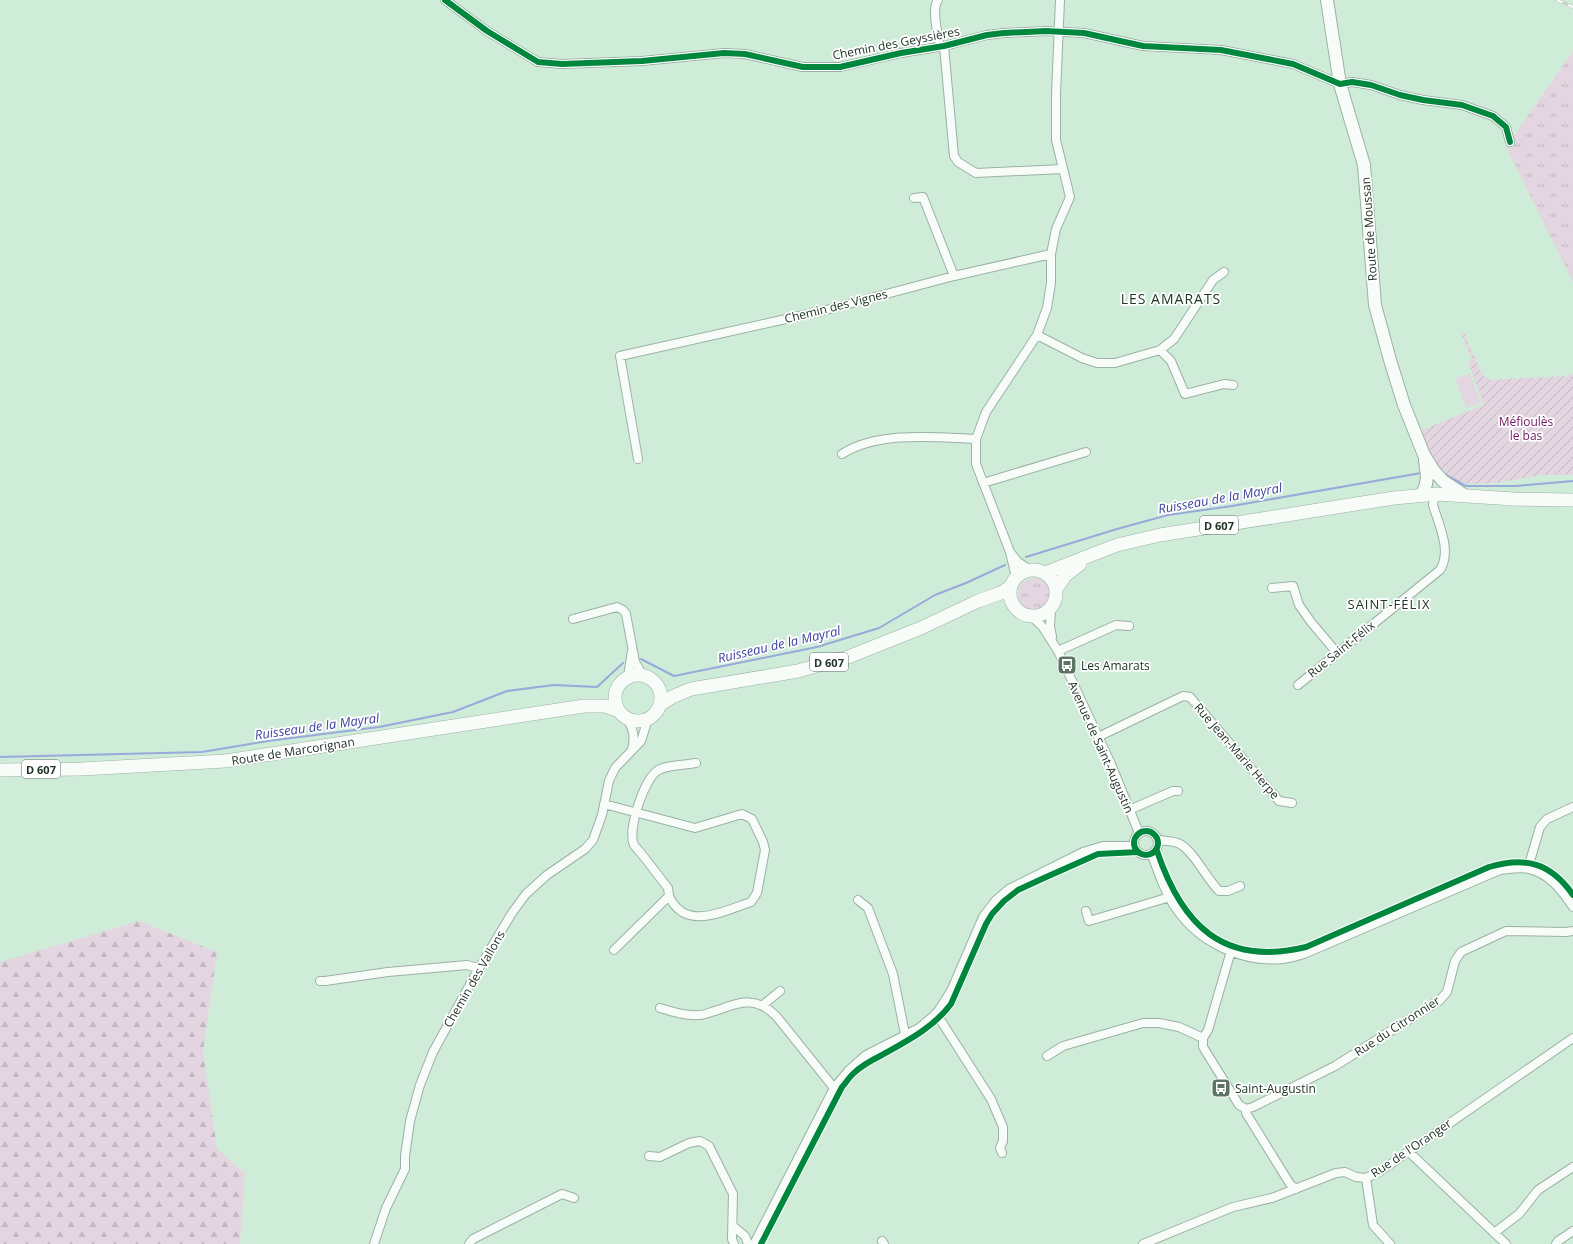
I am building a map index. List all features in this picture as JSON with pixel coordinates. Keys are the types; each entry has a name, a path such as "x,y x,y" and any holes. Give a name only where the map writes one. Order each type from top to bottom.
{"main road":[{"name":"D 607","path":"1428,497 1437,494 1514,499"},
{"name":"D 607","path":"1045,573 1117,545 1160,535 1348,505 1428,497 1573,500"},
{"name":"D 607","path":"1056,589 1064,576 1093,555"},
{"path":"1038,570 1045,573 1053,580 1057,595 1051,609 1043,614 1032,617 1025,615 1017,610 1013,605 1010,595 1013,582 1022,572 1038,570"},
{"name":"D 607","path":"660,704 677,694 691,689 798,671 848,657 921,628 978,601 1001,593 1013,582"},
{"name":"D 607","path":"960,610 993,603 1013,605"},
{"path":"642,674 650,677 656,682 660,689 661,696 658,710 648,719 637,721 622,714 615,702 614,695 621,681 628,676 642,674"},
{"name":"D 607","path":"656,682 667,687 691,689"},
{"name":"Route de Marcorignan","path":"584,706 608,696 617,687"},
{"name":"Route de Marcorignan","path":"0,770 90,769 225,761 584,706 605,706 622,714"}],"street":[{"name":"Chemin des Geyssières","path":"444,0 487,31 538,62 562,64 642,61 731,53 763,57 803,67 840,67 987,35 1004,33 1058,32 1084,33 1142,46 1221,50 1293,64 1340,84"},
{"path":"938,0 936,3 935,14 942,46 954,156 958,162 976,173 1063,169"},
{"path":"1013,582 1015,573 1010,552 976,464 976,439 986,412 1037,335 1047,308 1051,283 1051,254 1056,229 1070,197 1056,140 1060,0"},
{"name":"Route de Moussan","path":"1327,0 1340,84 1364,165 1375,304 1404,405 1424,455"},
{"path":"1340,84 1352,82 1371,85 1400,95 1423,100 1462,105 1478,110 1493,116 1506,127 1510,142"},
{"path":"914,198 923,197 954,276"},
{"name":"Chemin des Vignes","path":"638,459 620,356 828,309 954,276 1051,254"},
{"path":"1037,335 1082,358 1097,363 1115,363 1160,350 1174,339 1213,280 1224,272"},
{"path":"1160,350 1171,361 1185,394 1224,384 1233,385"},
{"path":"842,454 853,446 904,436 976,439"},
{"path":"983,483 1086,452"},
{"path":"1424,455 1434,471 1443,481 1464,495"},
{"path":"1424,455 1428,497"},
{"name":"Rue Saint-Félix","path":"1298,684 1440,570 1444,563 1446,553 1433,505 1428,497"},
{"path":"1010,552 1018,562 1030,570"},
{"path":"1272,588 1293,586 1299,605 1337,653"},
{"path":"573,619 618,607 623,610 626,614 635,662 642,674"},
{"name":"Avenue de Saint-Augustin","path":"1051,609 1050,626 1052,640"},
{"name":"Avenue de Saint-Augustin","path":"1032,617 1042,626 1058,651 1098,737 1139,833"},
{"path":"1058,651 1116,625 1129,626"},
{"path":"628,676 632,651"},
{"name":"Rue Jean-Marie Herpe","path":"1098,737 1183,696 1190,698 1279,801 1292,803"},
{"path":"622,714 632,726 634,733 632,750"},
{"name":"Chemin des Vallons","path":"374,1244 386,1208 405,1169 405,1156 410,1122 422,1081 433,1052 479,968 512,913 526,894 546,875 585,850 593,840 598,830 609,781 615,768 641,741 648,719"},
{"path":"604,804 636,812 696,828 745,814 752,819 763,842 765,850 757,894 751,902 709,916 695,916 680,910 672,903 668,888 634,844 633,832 636,812 646,786 656,771 664,768 696,763"},
{"path":"1129,810 1173,791 1178,791"},
{"path":"1528,868 1540,828 1547,818 1573,806"},
{"path":"1159,840 1157,850 1152,855 1148,856 1141,854 1134,846 1134,841 1139,833 1143,831 1151,832 1159,840 1180,844 1191,854 1212,885 1219,891 1228,891 1240,886"},
{"path":"754,1244 834,1088 849,1070 866,1055 919,1028 936,1013 951,991 983,917 996,900 1009,889 1083,852 1103,846 1134,846"},
{"path":"1152,855 1176,909 1188,924 1204,936 1232,952 1243,956 1258,958 1283,959 1304,954 1500,870 1528,868 1546,877 1556,885 1573,907"},
{"path":"614,950 669,896"},
{"path":"1086,911 1089,921 1170,897"},
{"path":"858,900 868,908 892,974 905,1034"},
{"name":"Rue du Citronnier","path":"1246,1109 1253,1107 1335,1066 1440,1000 1447,992 1455,961 1461,952 1506,931 1573,931"},
{"path":"1232,952 1208,1030 1203,1038 1203,1046 1239,1105 1246,1109 1246,1113 1290,1184 1296,1189"},
{"path":"320,980 325,981 388,972 467,965 479,968"},
{"path":"763,1005 780,991"},
{"path":"660,1008 685,1015 702,1015 740,1002 763,1005 777,1017 834,1088"},
{"path":"936,1013 994,1105 1003,1127 1003,1141 1000,1148 1002,1153"},
{"path":"1047,1056 1062,1046 1143,1022 1159,1022 1179,1027 1203,1038"},
{"name":"Rue de l'Oranger","path":"1143,1244 1233,1207 1272,1198 1336,1173 1345,1172 1356,1177 1366,1178 1379,1172 1573,1038"},
{"path":"649,1156 660,1157 689,1143 700,1141 709,1146 733,1194 734,1244"},
{"path":"1409,1152 1506,1244"},
{"path":"1494,1233 1519,1214 1538,1190 1573,1167"},
{"path":"1366,1178 1373,1225 1390,1244"},
{"path":"469,1244 473,1240 562,1194 574,1198"},
{"path":"733,1226 745,1236 748,1244"},
{"path":"1556,1244 1573,1231"}],"green space":[{"path":"1573,51 1573,282 1506,147"},
{"name":"Méfioulès le bas","path":"1464,333 1482,375 1490,380 1566,376 1573,374 1573,475 1541,475 1495,483 1467,484 1444,475 1445,471 1436,465 1419,431 1484,405 1468,362 1472,360 1461,334"},
{"path":"1469,373 1481,403 1466,408 1455,379"},
{"path":"1031,578 1037,578 1047,585 1050,594 1049,600 1043,607 1037,610 1031,610 1021,603 1018,597 1018,591 1025,581"},
{"path":"139,921 217,952 203,1051 217,1149 245,1173 240,1244 0,1244 0,962"}],"waterway":[{"name":"Ruisseau de la Mayral","path":"1026,557 1168,515 1232,506 1421,473"},
{"name":"Ruisseau de la Mayral","path":"1446,475 1466,486 1516,486 1573,481"},
{"name":"Ruisseau de la Mayral","path":"641,659 674,676 817,647 879,628 935,595 1005,565"},
{"name":"Ruisseau de la Mayral","path":"0,757 202,752 268,741 379,727 453,712 507,691 554,685 597,687 623,663"}],"railway":[{"path":"1557,0 1573,7"}],"cycle path":[{"path":"445,0 487,31 538,62 562,64 642,61 724,53 745,54 803,67 840,67 901,53 944,46 987,35 1046,31 1084,33 1143,46 1221,50 1293,64 1340,84 1352,82 1371,85 1400,95 1423,100 1462,105 1493,116 1506,127 1510,142"},
{"path":"1146,831 1155,834 1158,843 1155,852 1146,855 1137,852 1134,843 1137,834 1146,831"},
{"path":"1157,851 1167,877 1179,900 1193,919 1210,934 1229,945 1251,951 1277,952 1306,947 1489,867 1502,864 1514,862 1526,863 1546,869 1565,884 1573,895"},
{"path":"761,1244 842,1087 860,1068 919,1033 944,1013 951,1004 986,924 992,914 1004,901 1018,890 1098,854 1138,852"}],"place":[{"name":"Les Amarats","path":"1067,665"},
{"name":"Saint-Augustin","path":"1221,1088"}],"district":[{"name":"LES AMARATS","path":"1171,298"},
{"name":"SAINT-FÉLIX","path":"1389,604"}]}
